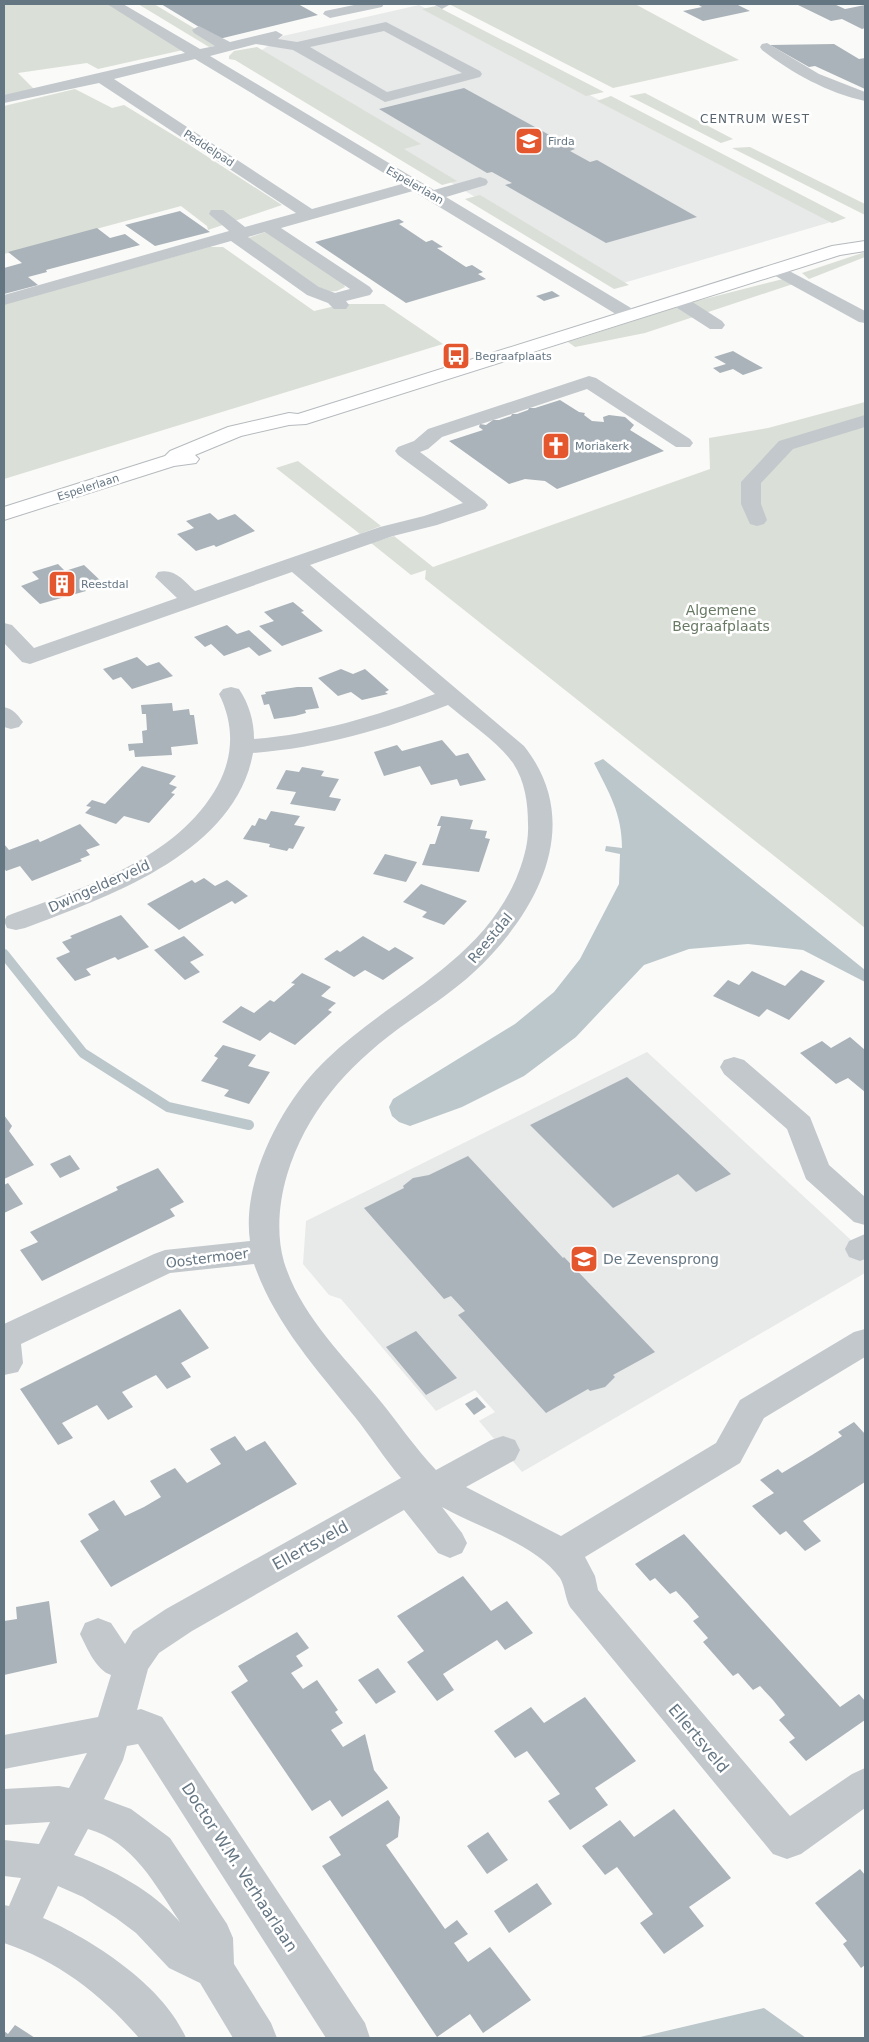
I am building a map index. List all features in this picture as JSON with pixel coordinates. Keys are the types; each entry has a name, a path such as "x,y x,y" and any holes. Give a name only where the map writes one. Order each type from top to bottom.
{"main road":[{"name":"Espelerlaan","path":"838,250 838,246 865,232"},
{"name":"Espelerlaan","path":"4,514 172,460 182,461 251,445 297,424 299,420 776,269 838,250 865,246"}],"street":[{"path":"114,4 200,56"},
{"path":"330,14 377,4"},
{"path":"151,26 172,22"},
{"path":"257,40 297,46 386,26 475,74 385,97 297,46"},
{"path":"199,30 228,47"},
{"path":"4,99 200,56 276,35"},
{"path":"767,47 784,60 817,78 865,97"},
{"name":"Espelerlaan","path":"200,56 630,315"},
{"name":"Peddelpad","path":"102,78 310,215"},
{"path":"432,196 480,182"},
{"path":"4,300 414,186"},
{"path":"217,214 239,234 313,291 337,302 364,291 267,226"},
{"path":"776,269 865,318"},
{"path":"677,300 716,325"},
{"path":"4,630 30,657 360,540 387,531 430,521 478,505 405,451 421,445 435,433 589,382 683,443"},
{"path":"757,520 751,504 751,482 786,445 865,421"},
{"name":"Reestdal","path":"266,1251 265,1204 273,1172 285,1141 309,1099 332,1069 365,1040 433,992 470,962 508,918 534,867 540,835 541,812 539,793 523,759 509,744 296,564"},
{"path":"166,577 192,600"},
{"name":"Dwingelderveld","path":"31,925 152,863 181,842 208,817 227,790 240,763 242,747 240,720 230,694"},
{"path":"242,747 289,743 346,732 382,722 451,696"},
{"path":"734,1067 800,1124 816,1171 865,1214"},
{"name":"Oostermoer","path":"5,1346 165,1262 266,1251 273,1280 287,1308 423,1486 450,1543"},
{"path":"561,1554 728,1453 733,1448 747,1415 752,1409 865,1341"},
{"path":"423,1486 503,1450"},
{"name":"Ellertsveld","path":"112,1731 132,1664 146,1642 166,1628 423,1486 520,1530 561,1554 576,1572 582,1596 587,1603 787,1841 865,1786"},
{"path":"98,1634 116,1661 132,1664"},
{"name":"Doctor W.M. Verhaarlaan","path":"4,1752 141,1726 149,1729 350,2038"},
{"path":"112,1731 104,1760 48,1866 11,1926 64,1946 93,1965 146,2015 164,2038"},
{"path":"4,1807 38,1804 78,1808 117,1822 156,1851 213,1938 214,1968 256,2038"},
{"path":"4,1858 48,1866 83,1878 101,1887 143,1914 164,1932 184,1955 214,1968"}],"shaded area":[{"name":"Firda","path":"419,5 831,222 620,284 247,60 283,36"},
{"path":"603,759 865,970 865,982 803,950 748,944 689,949 644,965 576,1037 524,1076 462,1107 410,1126 399,1122 392,1116 389,1107 393,1099 515,1024 554,992 580,959 619,884 620,854 605,851 606,846 622,848 620,824 617,814 594,763"},
{"name":"De Zevensprong","path":"647,1052 865,1254 865,1273 522,1472 479,1421 495,1412 475,1390 436,1411 341,1299 329,1295 303,1264 306,1221"},
{"path":"764,2008 806,2038 636,2038"}],"green space":[{"path":"4,4 109,4 183,50 98,69 87,63 18,73 35,90 5,96"},
{"path":"138,4 154,4 222,45 209,47"},
{"path":"449,4 635,4 739,60 613,88"},
{"path":"436,6 604,92 586,96 422,9"},
{"path":"257,47 421,144 404,149 457,181 442,185 235,60 229,59 229,56 234,51"},
{"path":"75,89 112,108 124,105 282,205 208,230 207,226 181,206 4,254 4,106"},
{"path":"645,93 733,139 721,143 629,96"},
{"path":"611,96 846,218 832,223 597,101"},
{"path":"750,147 865,204 865,215 732,148"},
{"path":"480,195 629,285 614,289 465,199"},
{"path":"268,231 343,282 345,287 337,291 326,292 248,238"},
{"path":"209,247 223,247 314,311 344,304 384,304 443,344 4,479 4,304"},
{"path":"865,252 865,257 809,279 802,273"},
{"path":"783,279 793,284 645,333 575,347 568,342 693,302"},
{"name":"Algemene Begraafplaats","path":"865,402 865,928 425,579 426,570 411,575 371,543 394,536 433,567 710,469 709,438 768,428"},
{"path":"298,461 381,526 360,534 276,468"}],"building":[{"path":"161,4 298,4 318,15 219,39"},
{"path":"697,4 736,4 750,11 703,21 683,11 702,7"},
{"path":"796,4 834,4 845,9 865,5 865,28 862,29 842,19 831,21"},
{"path":"834,44 859,59 865,58 865,89 815,66 809,67 770,45"},
{"path":"464,88 575,149 570,151 590,162 597,160 697,217 606,243 505,185 512,183 492,172 487,173 379,109"},
{"path":"180,211 210,232 155,246 125,225"},
{"path":"399,219 404,222 399,224 426,242 432,240 443,247 437,248 466,267 472,265 483,272 478,274 486,279 406,303 315,242"},
{"path":"97,228 110,238 125,234 140,245 46,270 47,272 28,277 38,285 4,294 4,268 22,263 8,252"},
{"path":"552,291 560,296 544,301 536,296"},
{"path":"733,351 763,368 743,375 733,369 720,373 713,368 726,364 714,357"},
{"name":"Moriakerk","path":"560,400 579,412 585,413 584,415 592,421 604,422 603,417 609,415 625,417 634,425 630,430 664,451 557,489 545,481 525,479 509,484 449,441 483,430 479,427 480,424 486,425 493,420 499,420 529,408"},
{"path":"210,513 218,520 235,514 255,531 216,547 214,545 196,551 177,534 194,528 186,521"},
{"name":"Reestdal","path":"58,564 65,571 84,565 103,583 84,589 86,591 40,604 21,586 39,579 32,572"},
{"path":"293,602 304,611 301,612 323,631 282,646 259,626 274,621 264,612"},
{"path":"227,625 237,634 249,630 272,651 259,656 249,647 224,656 211,644 205,647 194,637"},
{"path":"137,657 147,666 159,662 173,676 132,689 121,677 113,680 103,669"},
{"path":"341,669 353,674 365,669 389,690 385,692 388,694 362,700 351,692 338,696 318,678"},
{"path":"297,687 312,687 319,708 305,710 306,713 295,716 274,719 269,704 264,705 261,695 266,694 265,692"},
{"path":"172,703 173,711 189,709 190,715 194,715 198,744 171,747 172,755 135,757 134,750 129,751 128,744 143,743 142,731 147,730 146,714 142,714 141,705"},
{"path":"442,740 456,756 468,753 486,780 460,786 457,779 431,785 420,766 384,776 374,752 397,745 402,751"},
{"path":"142,766 176,776 169,784 177,787 171,793 175,794 149,823 124,816 116,824 85,813 91,807 86,806 92,800 105,804"},
{"path":"302,767 324,771 321,776 339,779 329,797 341,799 335,811 290,804 296,792 276,789 286,770 299,772"},
{"path":"271,811 300,816 294,825 305,827 293,849 289,848 287,851 269,847 270,844 243,839 252,825 255,826 259,818 266,820"},
{"path":"441,816 473,820 470,829 487,831 485,838 490,839 479,872 422,865 430,844 435,844 441,826 437,826"},
{"path":"80,824 100,845 86,850 90,855 80,859 82,861 32,881 20,866 6,871 4,868 4,844 9,850 38,839 40,842"},
{"path":"385,854 417,862 406,882 373,874"},
{"path":"204,878 215,886 227,880 248,896 235,904 232,901 179,930 147,904 192,880 195,883"},
{"path":"421,884 467,901 444,925 422,917 427,912 403,902"},
{"path":"121,915 149,947 118,960 115,957 86,969 91,975 75,981 56,958 70,952 62,942 72,938 70,936"},
{"path":"184,936 204,955 190,962 200,972 185,980 154,950"},
{"path":"363,936 389,951 395,947 414,958 383,980 365,970 354,977 324,959 337,950 340,952"},
{"path":"801,970 825,981 789,1020 767,1009 759,1017 713,996 728,980 739,985 752,971 785,986"},
{"path":"302,973 331,987 321,996 336,1003 328,1010 332,1012 295,1045 270,1032 260,1041 222,1022 241,1006 254,1013 270,1000 274,1002 295,984 291,983"},
{"path":"850,1037 865,1050 865,1092 848,1078 836,1084 800,1053 822,1041 831,1048"},
{"path":"223,1045 256,1055 248,1066 270,1072 249,1104 224,1096 229,1090 201,1081 218,1058 214,1056"},
{"path":"627,1077 731,1174 696,1192 678,1174 613,1208 530,1125"},
{"path":"4,1115 12,1126 9,1131 34,1165 4,1179"},
{"path":"70,1155 80,1169 60,1178 50,1164"},
{"path":"468,1156 563,1258 655,1352 613,1375 615,1377 605,1387 590,1391 588,1389 546,1413 458,1315 465,1311 451,1296 444,1299 364,1208 404,1188 403,1186 413,1178 429,1175"},
{"path":"158,1168 184,1202 170,1209 175,1216 42,1281 20,1250 38,1242 30,1232 118,1190 116,1187"},
{"path":"8,1183 23,1204 4,1213 4,1185"},
{"path":"180,1309 209,1348 181,1363 191,1377 167,1389 156,1375 122,1392 133,1407 108,1420 97,1405 62,1423 73,1438 58,1445 20,1389"},
{"path":"416,1331 457,1378 426,1395 386,1347"},
{"path":"477,1397 486,1407 474,1415 465,1404"},
{"path":"854,1422 865,1434 865,1482 803,1521 821,1541 805,1551 786,1531 780,1535 752,1506 774,1493 760,1480 778,1469 782,1473 812,1455 842,1436 838,1432"},
{"path":"235,1436 246,1451 265,1441 297,1484 111,1587 80,1541 99,1530 88,1514 114,1500 125,1516 144,1507 161,1497 150,1481 175,1468 187,1483 221,1464 210,1449"},
{"path":"684,1534 840,1707 859,1694 865,1701 865,1720 806,1761 789,1742 795,1738 779,1720 785,1715 773,1700 760,1686 753,1690 738,1673 733,1676 703,1642 708,1638 693,1621 699,1617 688,1604 676,1591 670,1594 655,1578 650,1581 635,1564"},
{"path":"463,1576 491,1611 507,1601 533,1633 505,1650 497,1640 443,1674 454,1690 437,1701 407,1662 424,1651 397,1616"},
{"path":"49,1601 57,1663 4,1675 4,1621 17,1619 16,1607"},
{"path":"297,1632 309,1648 296,1656 303,1666 291,1673 303,1689 317,1680 338,1710 335,1712 343,1723 331,1730 343,1747 365,1734 374,1770 388,1788 342,1817 330,1800 312,1811 231,1692 248,1681 238,1666"},
{"path":"378,1668 396,1692 376,1704 358,1680"},
{"path":"585,1697 636,1761 595,1788 608,1805 570,1830 548,1801 560,1794 527,1751 515,1758 494,1731 531,1707 544,1723"},
{"path":"388,1800 400,1817 398,1837 386,1845 445,1929 457,1920 468,1934 454,1943 468,1962 490,1947 531,2000 483,2033 470,2014 437,2037 322,1866 341,1855 329,1837"},
{"path":"674,1809 731,1878 689,1907 704,1926 664,1954 640,1923 653,1914 617,1867 605,1875 582,1846 620,1820 634,1837"},
{"path":"488,1832 508,1860 487,1874 467,1846"},
{"path":"860,1869 865,1875 865,1965 861,1968 843,1944 847,1941 815,1903"},
{"path":"537,1883 552,1904 509,1933 494,1911"},
{"path":"15,2025 35,2038 4,2038 4,2031 8,2034"}],"waterway":[{"path":"4,954 83,1053 168,1107 249,1125"}],"place":[{"name":"Firda","path":"529,141"},
{"name":"Begraafplaats","path":"456,356"},
{"name":"Moriakerk","path":"556,446"},
{"name":"Reestdal","path":"62,584"},
{"name":"De Zevensprong","path":"584,1259"}],"district":[{"name":"CENTRUM WEST","path":"755,119"}]}
